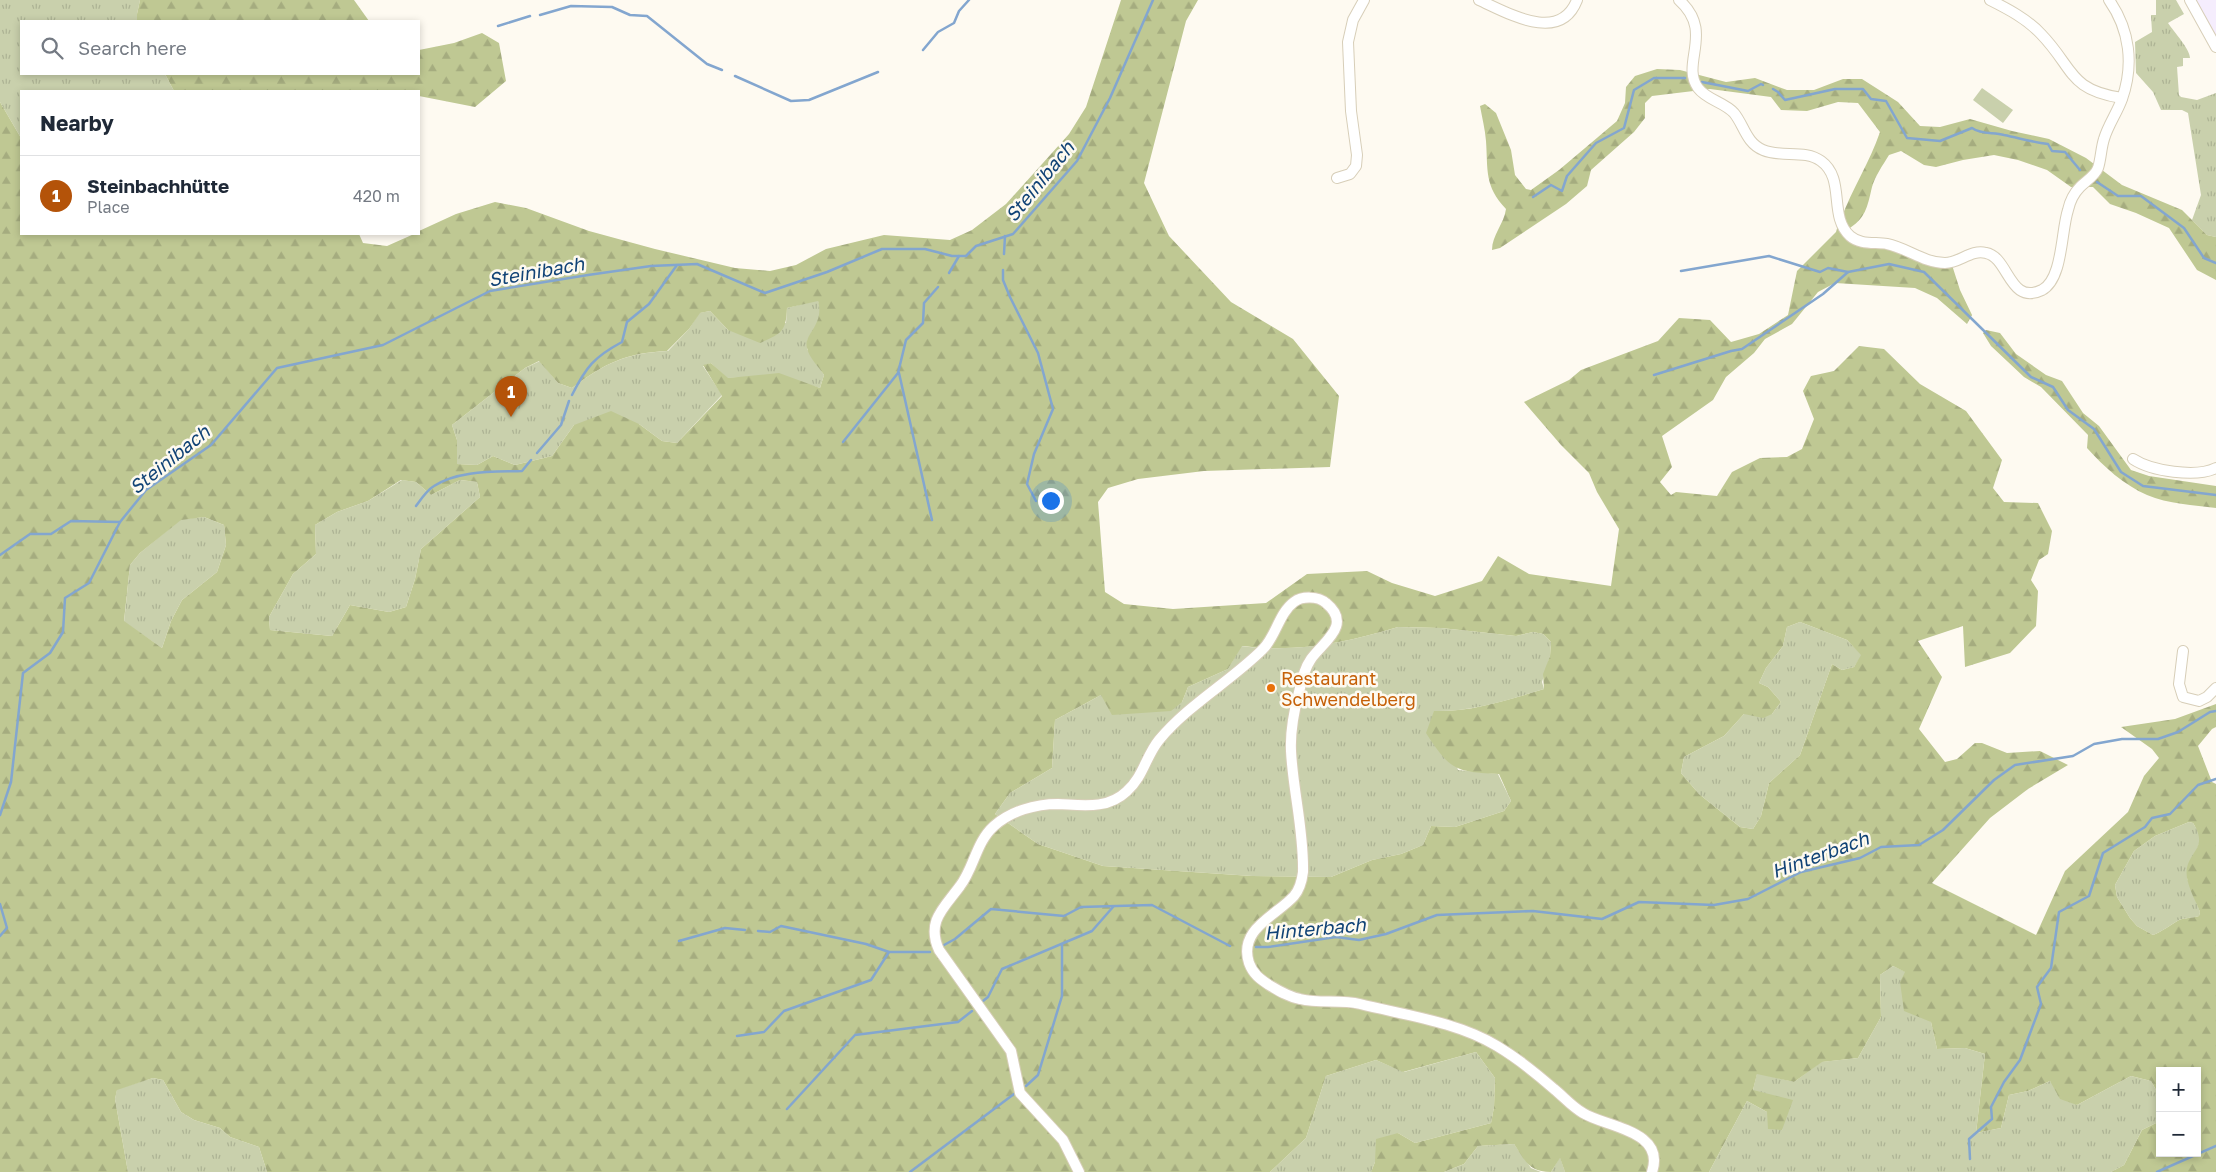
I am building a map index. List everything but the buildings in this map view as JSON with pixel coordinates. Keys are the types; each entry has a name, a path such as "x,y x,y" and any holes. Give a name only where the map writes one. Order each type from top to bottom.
{"street":[{"path":"1337,178 1350,174 1356,162 1351,111 1348,42 1353,20 1364,0"},
{"path":"1479,0 1522,18 1542,23 1553,22 1566,16 1571,12 1577,0"},
{"path":"1679,0 1688,9 1695,24 1697,40 1693,75 1698,88 1733,112 1749,139 1759,148 1776,153 1809,156 1826,165 1834,180 1839,219 1850,235 1863,242 1892,245 1937,262 1950,263 1975,253 1987,253 1998,260 2013,284 2027,292 2043,289 2054,277 2068,210 2073,197 2098,168 2104,137 2122,98 2129,73 2129,52 2120,20 2109,0"},
{"path":"1990,0 2024,19 2041,33 2082,85 2105,96 2122,98"},
{"path":"2190,0 2216,46"},
{"path":"2133,459 2159,470 2203,472 2216,468"},
{"path":"1079,1172 1064,1140 1020,1093 1011,1051 939,950 934,934 938,916 963,883 986,834 1002,820 1015,812 1042,805 1096,805 1114,801 1127,792 1142,772 1159,741 1177,721 1264,648 1292,604 1302,598 1311,598 1327,603 1336,617 1336,628 1333,635 1310,660 1304,671 1291,730 1291,751 1303,864 1302,879 1294,895 1258,926 1250,938 1247,952 1253,971 1257,976 1275,988 1299,999 1357,1003 1448,1026 1484,1038 1511,1055 1581,1112 1598,1121 1632,1131 1640,1136 1651,1151 1653,1158 1652,1172"},
{"path":"2183,651 2179,684 2183,697 2199,701 2208,697 2216,688"}],"shaded area":[{"path":"2195,0 2216,0 2216,36"}],"green space":[{"path":"0,0 140,0 137,20 20,20 20,75 166,75 173,90 20,90 20,136 0,102"},
{"path":"140,0 354,0 368,20 137,20"},
{"path":"1121,0 1198,0 1186,21 1144,183 1169,236 1231,302 1293,339 1339,396 1330,467 1204,471 1138,479 1108,488 1098,502 1105,592 1124,604 1173,609 1266,603 1307,574 1367,571 1392,583 1435,596 1482,581 1498,556 1529,574 1611,586 1619,529 1597,492 1589,473 1561,445 1524,402 1569,380 1581,370 1658,341 1679,318 1710,320 1731,342 1759,334 1788,315 1797,271 1836,232 1838,225 1844,232 1952,265 1960,290 1972,315 1967,324 1937,298 1915,288 1835,283 1818,292 1792,324 1765,339 1754,353 1726,377 1713,400 1662,436 1672,467 1660,482 1671,495 1676,492 1717,496 1732,472 1760,458 1787,457 1802,449 1814,419 1803,391 1811,376 1834,371 1859,346 1884,349 1920,384 1966,411 2002,460 1993,488 2004,502 2038,503 2052,531 2048,554 2039,560 2031,580 2038,591 2036,626 2010,653 1965,667 1963,626 1918,641 1942,677 1919,729 1945,762 1957,759 1975,743 1982,743 2007,753 2040,751 2068,765 2028,789 1990,818 1932,883 2036,935 2065,871 2128,812 2144,776 2159,758 2152,749 2121,727 2175,719 2216,704 2216,727 2212,729 2198,746 2212,782 2216,784 2216,1172 2111,1172 2124,1165 2142,1130 2156,1123 2156,1157 2201,1157 2201,1067 2156,1067 2156,1090 2151,1081 2131,1076 2077,1105 2060,1099 2050,1081 2028,1091 2009,1095 2001,1128 1976,1133 1985,1054 1965,1048 1937,1049 1931,1022 1904,1011 1900,982 1905,972 1893,966 1880,975 1881,1017 1858,1058 1822,1062 1794,1082 1757,1074 1753,1090 1793,1100 1782,1130 1768,1129 1767,1112 1747,1101 1709,1172 1565,1172 1560,1158 1551,1172 1543,1171 1537,1170 1528,1164 1514,1144 1478,1146 1464,1164 1444,1172 1371,1172 1375,1162 1376,1139 1398,1133 1415,1143 1491,1123 1494,1107 1495,1078 1476,1052 1403,1072 1376,1060 1326,1076 1306,1138 1270,1172 267,1172 259,1147 230,1137 220,1128 194,1120 181,1112 163,1080 153,1078 117,1090 115,1099 128,1172 0,1172 0,102 20,136 20,235 359,235 363,243 387,246 412,235 420,235 420,231 456,214 495,202 526,208 589,231 655,249 735,268 770,271 796,265 826,249 884,235 950,240 972,230 1006,204 1069,134 1086,107","holes":["818,301 817,323 808,338 807,348 824,375 820,388 779,373 728,378 711,363 703,365 722,396 677,443 662,441 639,424 611,411 574,425 552,456 515,465 493,456 477,465 457,464 457,440 452,425 525,368 539,361 558,383 572,388 595,372 616,361 640,354 667,351 689,329 700,313 710,311 728,330 760,343 781,331 784,327 787,308","401,480 416,482 431,495 460,480 477,482 480,497 421,549 415,579 406,607 389,612 350,605 332,636 270,630 269,617 293,574 316,554 315,525 337,512 368,501","204,517 224,525 226,545 217,572 182,600 171,621 162,648 124,621 130,565 140,553 181,520","1800,622 1847,640 1861,655 1854,667 1842,670 1832,664 1800,755 1769,783 1761,816 1753,829 1740,827 1699,794 1681,773 1684,757 1724,736 1744,714 1763,718 1772,714 1781,702 1768,687 1759,683 1766,668 1783,646 1787,627","1398,627 1441,628 1516,636 1533,632 1543,634 1551,642 1550,656 1543,674 1544,689 1462,710 1434,711 1426,733 1441,755 1455,767 1463,770 1499,774 1511,801 1504,811 1455,827 1431,826 1423,845 1401,854 1372,860 1331,877 1252,876 1103,866 1038,844 995,814 1010,793 1052,768 1055,720 1101,695 1112,715 1171,711 1182,702 1188,687 1228,669 1242,646 1262,648 1302,647 1340,642","2189,822 2193,823 2198,832 2199,840 2187,869 2187,878 2200,912 2199,916 2179,920 2153,935 2137,926 2130,918 2117,897 2115,885 2134,851 2155,836"]},
{"path":"2156,0 2176,0 2184,14 2168,23 2185,45 2190,58 2183,58 2183,66 2177,67 2179,95 2197,100 2216,93 2216,237 2207,235 2192,220 2201,195 2188,113 2182,110 2161,110 2153,92 2136,73 2135,42 2152,32 2151,15 2156,15"},
{"path":"482,33 499,43 506,81 475,107 420,96 420,90 173,90 166,75 420,75 420,50 454,43"},
{"path":"1657,69 1680,70 1726,82 1755,78 1787,90 1814,90 1843,79 1862,79 1898,102 1920,126 1940,127 1970,119 2049,139 2086,158 2122,185 2182,210 2207,235 2216,237 2216,280 2197,270 2169,228 2110,204 2093,187 2071,187 2047,170 2018,160 1994,155 1936,167 1924,165 1901,151 1889,155 1875,179 1865,212 1847,230 1841,219 1880,132 1858,103 1838,102 1807,111 1781,110 1771,97 1710,89 1652,96 1645,103 1645,118 1634,132 1591,170 1587,186 1566,204 1500,248 1492,250 1494,239 1506,209 1494,193 1488,177 1486,137 1480,106 1485,104 1496,113 1511,150 1515,175 1526,189 1531,190 1559,170 1617,121 1625,103 1626,87 1635,76"},
{"path":"1982,88 2013,110 2003,123 1973,100"},
{"path":"818,300 821,311 817,324 807,341 807,349 824,375 820,388 774,379 727,378 711,363 703,366 722,395 677,443 662,441 639,424 574,425 552,456 515,465 493,456 477,465 456,464 457,440 452,425 525,368 540,361 558,383 572,388 595,372 617,361 640,354 668,351 689,329 699,313 710,311 728,330 786,323 787,308"},
{"path":"1986,330 2000,333 2016,354 2046,375 2062,381 2083,413 2099,426 2131,470 2149,476 2216,486 2216,508 2181,504 2155,498 2130,486 2115,475 2087,448 2088,435 2041,387 2024,377 1991,346 1983,333"},
{"path":"402,480 416,482 431,495 460,480 477,482 480,497 421,549 415,579 406,607 389,612 350,605 332,636 270,630 269,617 293,574 316,554 315,525 337,512 368,501"},
{"path":"204,517 224,525 226,545 217,572 182,600 171,621 162,648 124,622 130,565 140,553 181,519"},
{"path":"1800,622 1847,640 1862,655 1854,667 1842,670 1832,664 1800,755 1769,783 1761,816 1753,829 1740,827 1699,794 1681,773 1684,757 1724,736 1744,714 1772,714 1781,702 1768,687 1759,683 1766,668 1783,646 1787,627"},
{"path":"1398,627 1441,628 1516,636 1533,632 1543,634 1551,642 1550,656 1542,682 1544,689 1462,710 1434,711 1458,770 1498,774 1511,801 1504,811 1455,827 1431,826 1423,845 1401,854 1372,860 1331,877 1252,876 1103,866 1038,844 995,814 1010,793 1052,768 1055,720 1101,695 1182,702 1188,687 1228,669 1241,646 1282,648 1321,645 1359,638"},
{"path":"2189,822 2193,823 2199,833 2200,841 2187,878 2200,912 2199,916 2179,920 2153,935 2137,926 2130,918 2117,897 2115,885 2134,851 2155,836"},
{"path":"1893,966 1906,972 1931,1022 1937,1049 1965,1048 1985,1054 1976,1133 2001,1128 2009,1095 2028,1091 2050,1081 2077,1105 2131,1076 2151,1081 2156,1090 2156,1123 2142,1130 2124,1165 2111,1172 1709,1172 1747,1101 1767,1112 1783,1130 1753,1090 1757,1073 1794,1082 1821,1062 1858,1058 1881,1017 1880,975"},
{"path":"1476,1052 1495,1078 1494,1107 1491,1123 1415,1143 1398,1133 1375,1162 1371,1172 1270,1172 1306,1138 1326,1076 1376,1060 1404,1072"},
{"path":"153,1078 163,1080 181,1112 194,1120 220,1128 230,1137 259,1147 267,1172 128,1172 115,1099 117,1089"},
{"path":"1514,1144 1531,1168 1541,1172 1444,1172 1464,1164 1478,1146"},
{"path":"1560,1157 1565,1172 1551,1172"}],"waterway":[{"path":"923,50 938,32 954,23 959,11 969,0"},
{"name":"Steinibach","path":"0,815 11,782 23,673 50,653 63,632 65,598 89,583 120,522 146,490 211,445 277,368 383,345 490,291 588,275 651,266 697,264 765,293 827,272 882,249 925,249 952,256 966,256 976,246 1013,234 1077,161 1110,98 1153,0"},
{"path":"540,15 571,6 612,7 630,15 647,16 707,64 722,70"},
{"path":"498,26 530,16"},
{"path":"735,76 791,101 809,100 878,72"},
{"path":"1533,197 1551,185 1562,191 1567,176 1596,143 1624,128 1634,90 1654,78 1685,78"},
{"path":"1702,82 1748,91 1761,84 1763,85"},
{"path":"1773,89 1785,100 1835,89 1863,89 1871,99 1886,101 1907,138 1940,141 1972,128 2048,144 2052,151 2065,152 2080,170"},
{"path":"2097,182 2118,196 2141,196 2184,228 2204,258 2216,263"},
{"path":"1004,254 1005,236"},
{"path":"949,273 959,256"},
{"path":"1681,271 1769,256 1820,272 1828,268 1848,272 1889,264 1924,272 2031,377 2053,387 2068,410 2094,429 2121,472 2143,486 2216,495"},
{"path":"572,395 592,364 604,353 622,342 627,322 649,304 677,265"},
{"path":"1003,270 1003,280 1010,297 1038,353 1053,409 1034,454 1027,484 1036,501"},
{"path":"1654,375 1742,349 1823,294 1848,272"},
{"path":"843,442 898,373 906,340 923,323 924,303 938,287"},
{"path":"899,373 932,520"},
{"path":"537,453 561,425 569,401"},
{"path":"416,506 429,490 444,481 465,474 522,471 531,460"},
{"path":"0,555 30,534 51,534 71,521 120,522"},
{"name":"Hinterbach","path":"1256,947 1336,937 1359,940 1386,934 1437,915 1533,911 1602,919 1639,902 1714,905 1748,899 1801,872 1860,858 1881,847 1919,845 1943,830 1994,780 2015,765 2073,756 2094,744 2122,739 2158,739 2178,732 2210,712 2216,711"},
{"path":"1970,1159 1969,1139 1992,1119 1991,1107 2004,1082 2020,1060 2041,1004 2037,987 2051,968 2059,912 2089,896 2103,853 2145,827 2152,818 2170,814 2198,785 2216,779"},
{"name":"Steinibach","path":"0,904 7,928 0,936"},
{"path":"944,945 955,939 991,909 1064,916 1081,907 1152,905 1230,946"},
{"path":"983,1001 988,997 1002,969 1092,931 1113,907"},
{"path":"758,931 770,932 781,926 866,944 889,952 930,952"},
{"path":"679,941 725,928 745,930"},
{"path":"1026,1086 1038,1075 1062,996 1062,944"},
{"path":"737,1036 764,1032 784,1011 871,980 889,952"},
{"path":"787,1109 855,1035 958,1022 972,1011"},
{"path":"910,1172 1014,1094"},
{"path":"2157,1172 2216,1146"}],"place":[{"name":"Steinbachhütte","path":"511,417"},
{"name":"Restaurant Schwendelberg","path":"1271,688"}]}
